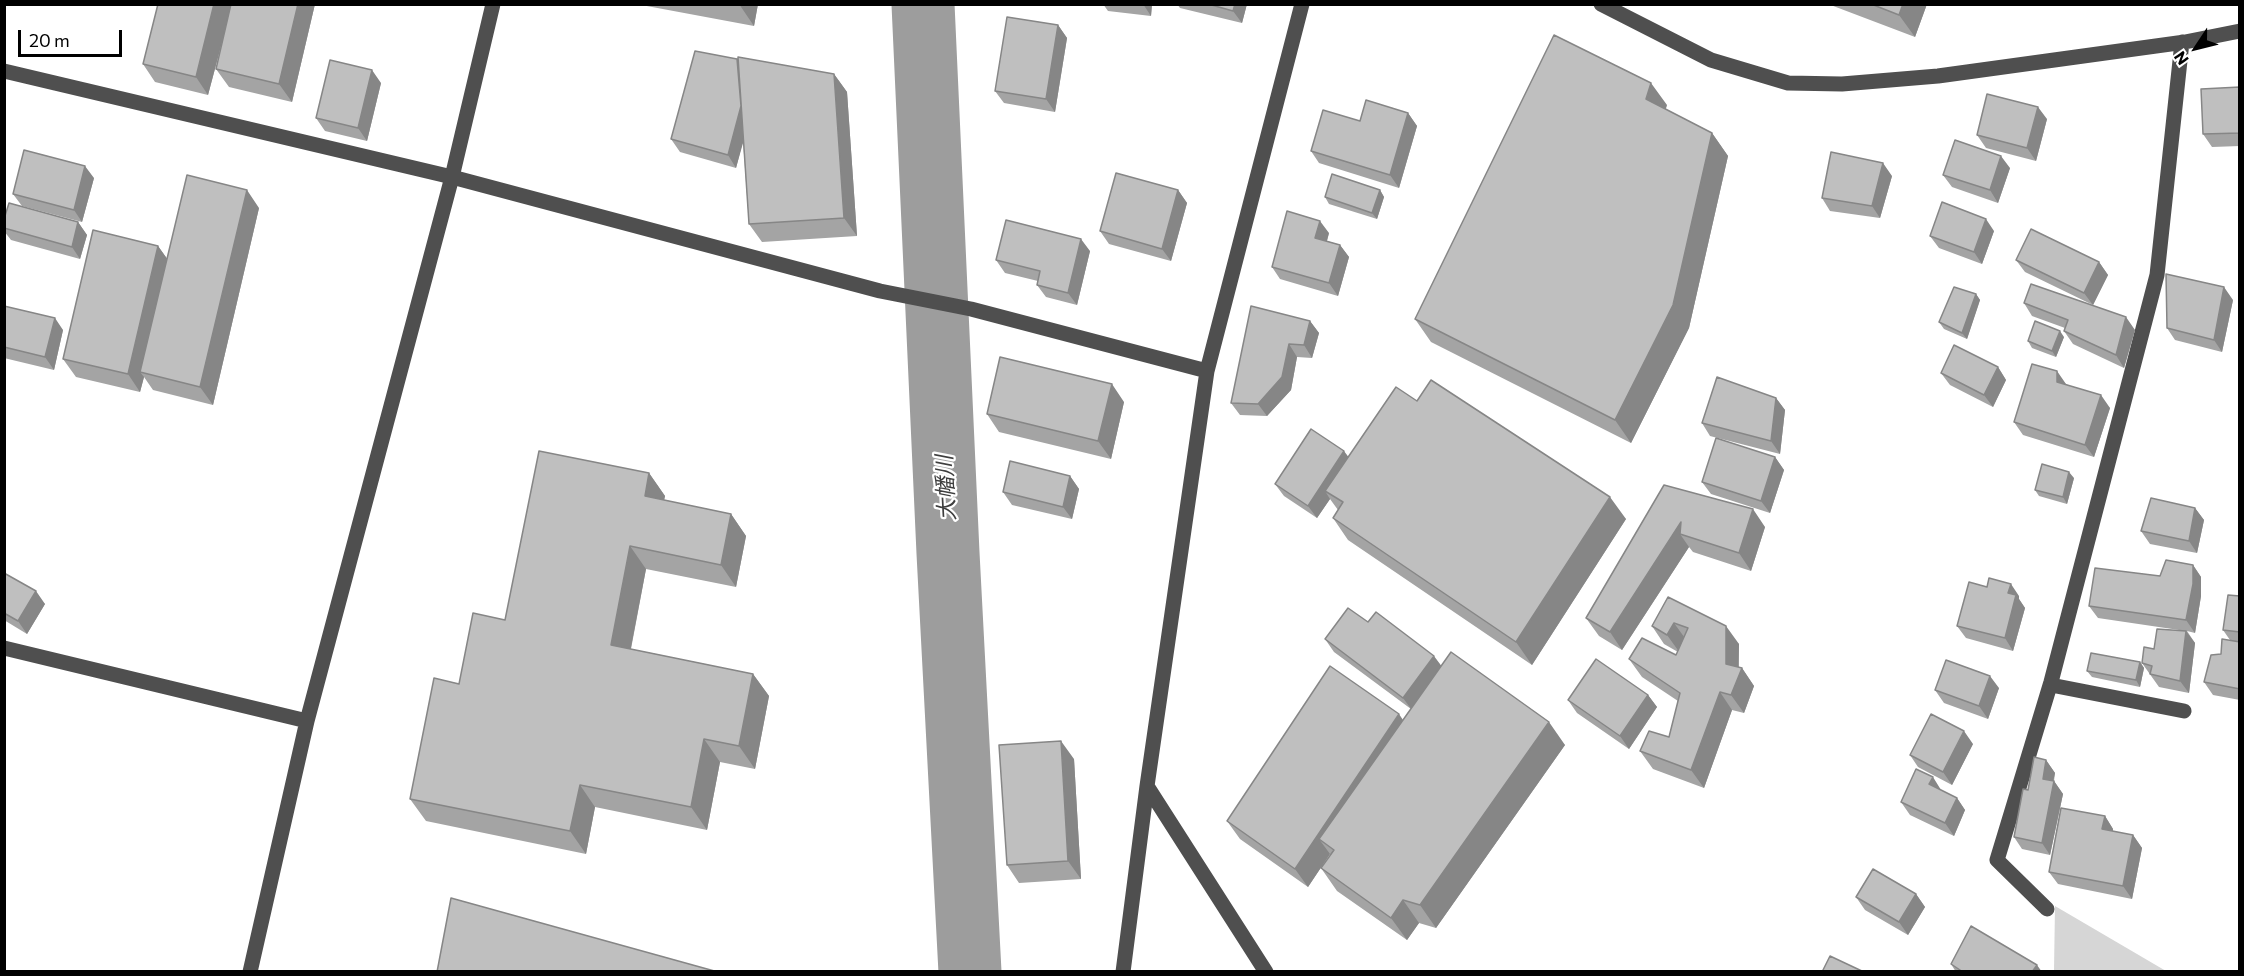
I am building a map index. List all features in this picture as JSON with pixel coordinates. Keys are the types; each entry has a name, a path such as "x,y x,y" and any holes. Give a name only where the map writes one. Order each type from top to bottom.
{"street":[{"path":"250,972 307,721 452,177 493,4"},
{"path":"1123,972 1147,786 1207,371 1302,4"},
{"path":"1601,4 1711,60 1788,83 1842,84 1938,76 2182,42 2240,31"},
{"path":"2046,909 1997,860 2051,685 2157,275 2182,42"},
{"path":"4,71 452,177 880,291 971,309 1207,371"},
{"path":"4,648 307,721"},
{"path":"2051,685 2184,711"},
{"path":"1147,786 1266,972"}],"shaded area":[{"path":"2055,906 2166,971 2054,971"}],"building":[{"path":"158,4 214,4 196,77 143,64"},
{"path":"231,4 298,4 279,84 216,69"},
{"path":"1208,4 1235,4 1233,11"},
{"path":"1871,4 1903,4 1899,15"},
{"path":"1007,17 1058,25 1046,99 995,91"},
{"path":"1554,35 1651,83 1646,99 1712,133 1673,305 1615,420 1415,319"},
{"path":"695,51 737,59 741,106 728,155 671,139"},
{"path":"738,57 834,74 844,218 749,224"},
{"path":"330,60 372,70 358,128 316,118"},
{"path":"2240,87 2240,133 2203,134 2201,89"},
{"path":"1987,94 2038,107 2027,148 1977,135"},
{"path":"1366,100 1408,113 1390,175 1311,151 1323,110 1360,121"},
{"path":"1955,140 2001,156 1990,190 1943,175"},
{"path":"24,150 85,166 74,210 13,194"},
{"path":"1831,152 1883,163 1872,206 1822,198"},
{"path":"1116,173 1178,190 1162,249 1100,231"},
{"path":"1332,174 1380,190 1372,213 1325,197"},
{"path":"187,175 247,190 200,387 140,372"},
{"path":"1942,202 1986,219 1974,252 1930,236"},
{"path":"9,203 78,222 72,247 4,228"},
{"path":"1287,211 1320,221 1315,238 1340,245 1329,283 1272,267"},
{"path":"1006,220 1081,239 1068,293 1037,285 1040,271 996,260"},
{"path":"2031,229 2099,262 2084,293 2016,260"},
{"path":"93,230 158,246 128,374 63,359"},
{"path":"2166,274 2224,287 2214,340 2167,328"},
{"path":"2031,284 2126,317 2116,355 2064,331 2068,320 2024,303"},
{"path":"1954,287 1976,294 1962,333 1939,322"},
{"path":"4,306 55,318 45,357 4,347"},
{"path":"1251,306 1310,321 1304,345 1289,344 1282,377 1258,404 1231,403"},
{"path":"2035,321 2060,331 2052,351 2028,341"},
{"path":"1954,345 1998,367 1984,395 1941,373"},
{"path":"1000,357 1112,384 1098,441 987,414"},
{"path":"2032,364 2057,371 2057,382 2101,395 2085,445 2014,422"},
{"path":"1717,377 1776,398 1771,441 1702,423"},
{"path":"1431,380 1610,497 1516,642 1333,518 1343,502 1325,491 1396,387 1417,401"},
{"path":"1311,429 1344,451 1308,506 1275,484"},
{"path":"1716,438 1775,457 1761,501 1702,482"},
{"path":"539,451 649,473 645,496 731,514 721,565 630,546 611,645 753,674 739,746 704,739 691,807 580,785 570,831 410,799 434,678 459,684 473,613 505,620"},
{"path":"1010,461 1070,476 1063,507 1003,492"},
{"path":"2042,464 2069,472 2063,497 2035,490"},
{"path":"1664,485 1753,509 1739,553 1680,534 1681,522 1610,632 1586,618"},
{"path":"2151,498 2195,508 2189,541 2141,531"},
{"path":"2166,560 2193,565 2193,584 2186,620 2089,606 2095,568 2160,576"},
{"path":"4,573 36,591 18,621 4,613"},
{"path":"1989,578 2011,584 2008,593 2016,595 2005,638 1957,626 1969,582 1987,587"},
{"path":"2228,595 2240,596 2240,632 2223,630"},
{"path":"1668,597 1726,626 1726,664 1742,668 1731,695 1720,692 1691,770 1640,751 1649,731 1669,737 1680,693 1629,659 1642,638 1676,655 1688,628 1674,623 1667,635 1652,626"},
{"path":"1348,608 1368,622 1376,612 1434,656 1403,698 1325,639"},
{"path":"2157,629 2186,631 2180,681 2150,674 2152,666 2142,663 2144,647 2154,649"},
{"path":"2222,639 2240,642 2240,689 2204,682 2211,655 2221,654"},
{"path":"1451,652 1549,722 1420,905 1403,900 1391,918 1321,868 1334,850 1319,839"},
{"path":"2091,653 2140,662 2136,680 2087,671"},
{"path":"1596,659 1648,695 1620,736 1568,700"},
{"path":"1946,660 1990,676 1979,706 1935,690"},
{"path":"1330,666 1399,714 1295,869 1227,821"},
{"path":"1931,714 1964,731 1943,772 1910,755"},
{"path":"1061,741 1068,861 1007,865 999,745"},
{"path":"2034,757 2046,760 2043,779 2054,781 2042,843 2014,837 2023,789 2028,790"},
{"path":"1916,769 1933,777 1929,784 1957,798 1945,823 1901,802"},
{"path":"2061,808 2105,816 2102,829 2133,835 2123,886 2049,872"},
{"path":"1873,869 1916,894 1899,922 1856,897"},
{"path":"451,898 718,972 437,972"},
{"path":"1971,926 2037,965 2032,972 1963,972 1951,964"},
{"path":"1830,956 1864,972 1822,972"}],"waterway":[{"name":"大幡川","path":"923,4 970,972"}]}
